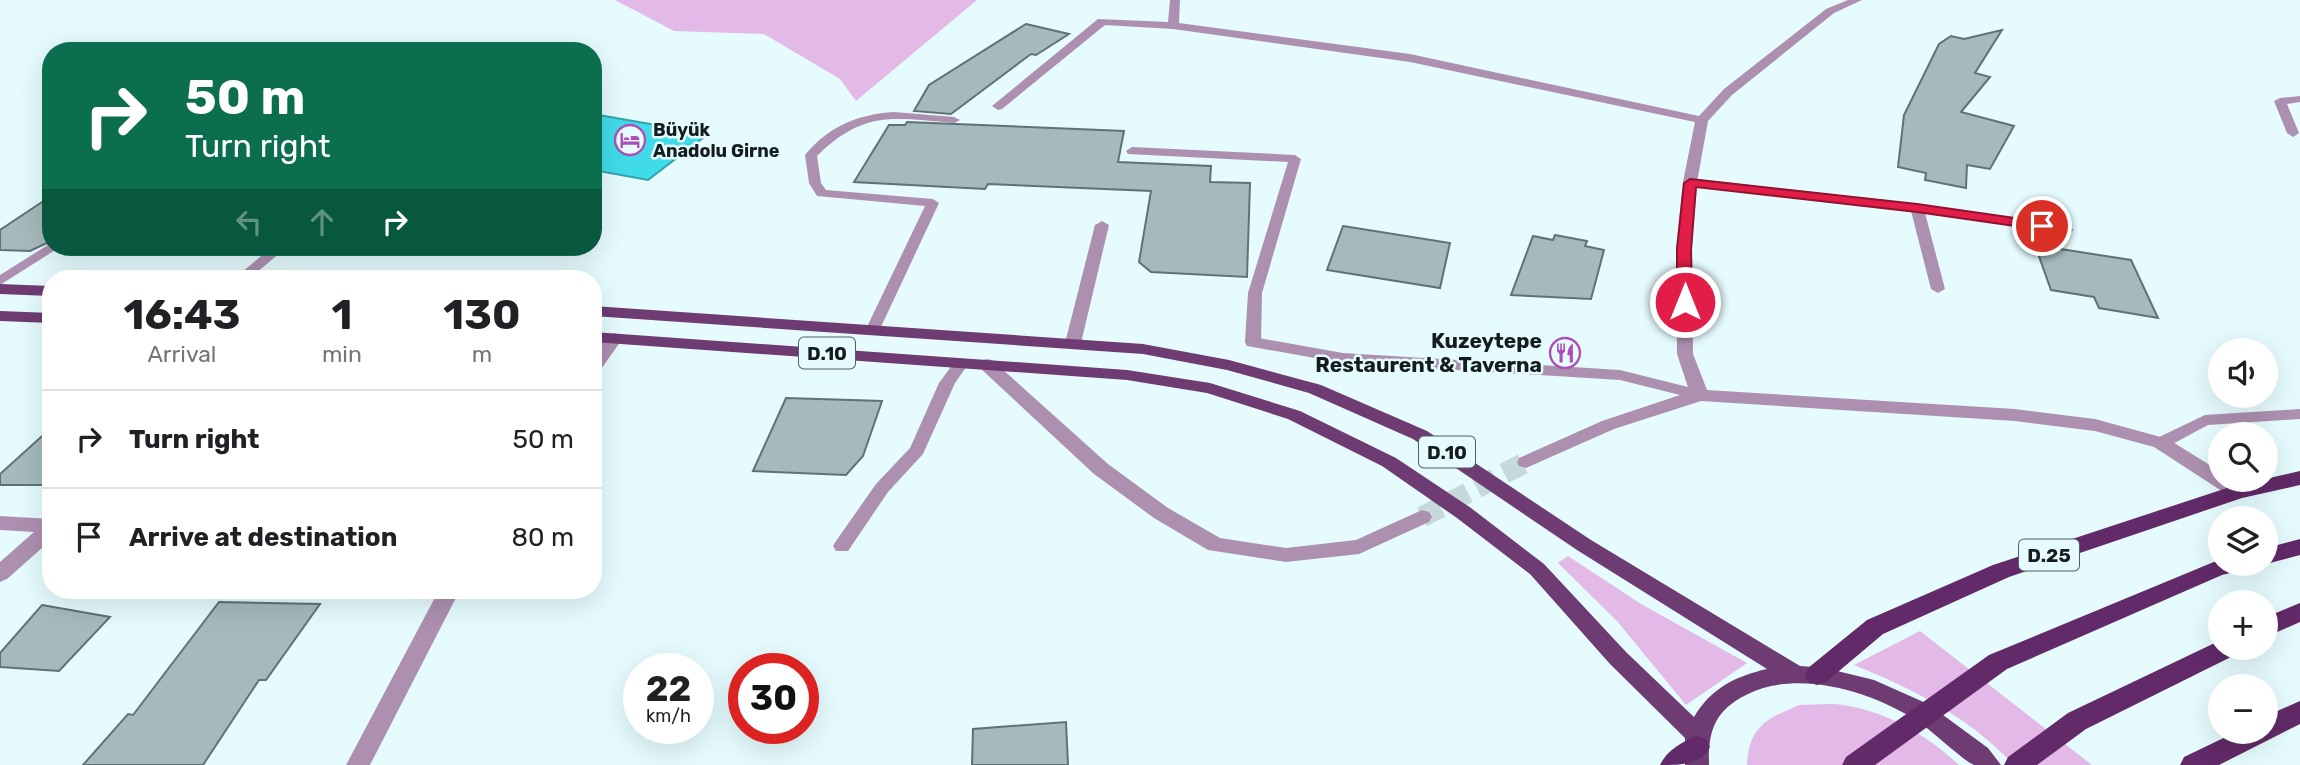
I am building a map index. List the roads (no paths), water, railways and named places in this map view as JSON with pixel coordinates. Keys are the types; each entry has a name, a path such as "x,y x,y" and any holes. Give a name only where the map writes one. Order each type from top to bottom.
{"highway":[{"name":"D.25","path":"2278,483 2300,478"},
{"name":"D.25","path":"1806,674 1875,627 2001,571 2238,492"},
{"path":"2278,553 2300,548"},
{"path":"1855,765 1998,662 2208,572"},
{"path":"2278,622 2300,612"},
{"path":"2017,765 2077,721 2208,657"},
{"path":"2278,722 2300,712"},
{"path":"2193,765 2236,744"},
{"name":"D.10","path":"1673,765 1697,749"}],"main road":[{"path":"0,289 42,291"},
{"name":"D.10","path":"602,312 1143,349 1229,365 1315,388 1420,435 1584,545 1806,674 1876,689 1935,718 1989,765"},
{"path":"0,316 42,318"},
{"name":"D.10","path":"602,337 1127,375 1210,388 1294,415 1390,462 1464,513 1537,569 1697,749 1716,702 1749,681 1806,674"}],"street":[{"path":"1173,26 1175,0"},
{"path":"1700,396 1685,354 1684,249 1690,183 1702,120 1728,92 1829,11 1857,0"},
{"path":"998,106 1102,21 1173,26 1410,58 1702,120"},
{"path":"602,356 615,338"},
{"path":"1253,342 1343,358 1620,375 1700,396 2015,415 2095,425 2161,443 2208,473"},
{"path":"986,364 1101,469 1161,513 1215,545 1286,555 1359,547 1422,517"},
{"path":"1526,462 1608,425 1700,396"},
{"path":"0,523 42,526"},
{"path":"0,574 42,535"},
{"path":"358,765 444,599"}],"lane":[{"path":"2293,133 2280,101 2300,99"},
{"path":"873,329 933,203 822,193 815,183 811,155 826,138 857,119 881,114 954,120"},
{"path":"1132,151 1295,159 1255,293 1253,342"},
{"path":"1690,183 1917,208 2067,230"},
{"path":"1917,208 1938,289"},
{"path":"1073,343 1102,225"},
{"path":"0,281 42,254"},
{"path":"252,270 269,256"},
{"path":"842,546 882,488 918,450 947,383 961,363"},
{"path":"2161,443 2205,420 2300,415"}],"water":[{"path":"602,116 708,134 648,180 602,172"}],"tunnel":[{"path":"1422,517 1526,462"}],"place":[{"name":"Büyük Anadolu Girne","path":"630,140"},
{"name":"Kuzeytepe Restaurent & Taverna","path":"1565,353"}]}
